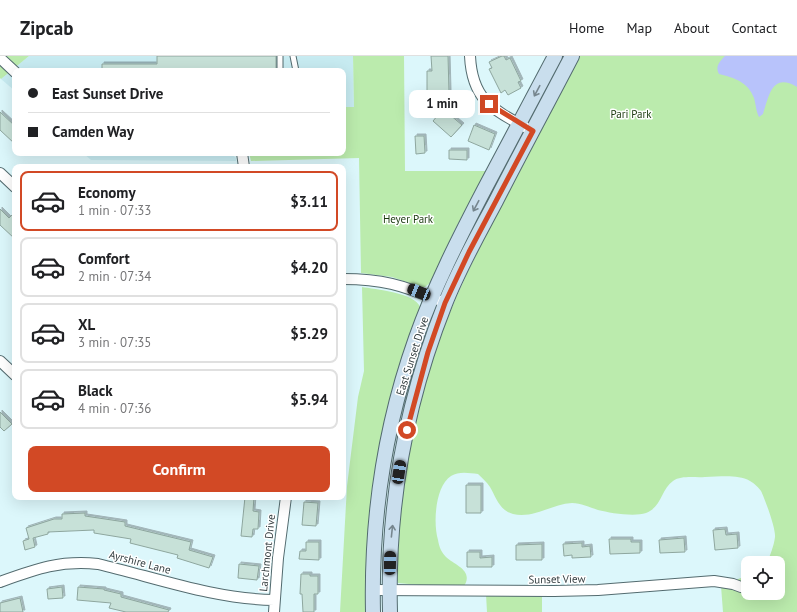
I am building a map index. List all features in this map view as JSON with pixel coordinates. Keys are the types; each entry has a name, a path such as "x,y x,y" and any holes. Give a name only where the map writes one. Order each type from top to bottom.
{"main road":[{"name":"East Sunset Drive","path":"373,612 376,527 382,470 390,430 405,372 416,338 432,298 461,235 555,56"},
{"name":"East Sunset Drive","path":"390,612 389,590 391,536 396,487 404,443 428,352 445,303 469,252 572,56"}],"street":[{"path":"470,56 473,80 481,97 519,124 533,131"},
{"path":"0,58 12,69"},
{"path":"0,173 12,184"},
{"path":"346,280 360,279 388,282 445,303"},
{"path":"0,361 12,372"},
{"name":"Larchmont Drive","path":"274,612 274,600 286,500"},
{"name":"Ayrshire Lane","path":"0,582 40,568 80,562 98,564 219,595 258,600 274,600"},
{"name":"Sunset View","path":"373,590 554,592 714,581 733,584 741,588"}],"lane":[{"path":"280,56 280,68"},
{"path":"293,56 295,59 296,68"}],"shaded area":[{"path":"29,56 353,56 354,107 346,107 346,68 14,68"},
{"path":"12,70 12,88 1,79"},
{"path":"86,156 234,156 236,158 236,161 91,160"}],"green space":[{"path":"0,56 29,56 14,68 12,68 12,70 1,79"},
{"name":"Heyer Park","path":"353,56 404,56 405,171 486,171 454,231 431,282 425,287 392,277 361,273 359,158 251,161 250,156 346,156 346,107 354,107"},
{"name":"Pari Park","path":"580,56 797,56 797,612 723,612 721,586 741,578 741,600 785,600 785,556 770,556 773,547 775,533 765,500 758,487 750,481 740,477 689,477 677,479 669,484 655,507 646,513 641,514 629,515 609,512 598,510 582,504 572,503 528,515 520,515 504,510 498,503 489,485 478,474 457,473 446,481 439,496 436,515 436,533 440,547 446,557 466,573 466,583 462,589 398,583 395,574 400,516 408,458 413,430 428,374 454,302"},
{"path":"362,287 394,292 403,295 417,302 420,307 400,366 370,513 366,567 366,612 340,612 347,486 358,397 364,371"},
{"path":"486,594 542,594 542,612 487,612"}],"water":[{"path":"725,56 797,56 797,87 789,83 782,82 777,84 770,94 763,114 759,117 754,98 745,84 736,79 719,74 717,69 718,65"}],"building":[{"path":"157,56 276,56 276,68 102,68 102,64 157,64"},
{"path":"431,56 448,56 449,92 427,92 427,71 432,71"},
{"path":"504,56 506,60 510,58 521,81 518,82 521,88 508,95 505,90 501,93 489,69 492,68 489,62"},
{"path":"443,109 462,125 451,137 433,121"},
{"path":"0,112 12,123 12,141 0,130"},
{"path":"474,125 495,134 489,150 468,141"},
{"path":"415,136 424,136 425,153 416,154"},
{"path":"449,150 467,150 467,160 449,159"},
{"path":"0,209 9,218 12,215 12,236 0,225"},
{"path":"0,412 12,424 4,431 0,427"},
{"path":"466,485 481,485 481,513 466,513"},
{"path":"245,500 254,500 253,511 259,512 258,529 253,529 252,537 241,536"},
{"path":"304,502 318,503 316,526 302,525"},
{"path":"85,513 85,516 125,522 125,526 191,542 189,550 213,557 209,568 177,558 178,555 130,543 131,539 94,533 94,530 48,532 48,534 33,538 35,547 25,550 23,541 29,539 26,528 54,519 62,519 62,514"},
{"path":"725,529 726,535 737,534 738,548 715,550 713,530"},
{"path":"684,538 685,552 660,553 659,540"},
{"path":"609,539 631,539 631,542 640,542 640,553 610,554"},
{"path":"306,542 319,542 319,560 299,559 300,551 306,551"},
{"path":"582,543 582,547 590,546 591,557 572,558 572,555 564,556 563,544"},
{"path":"542,544 542,560 516,560 516,545"},
{"path":"467,552 480,552 480,558 492,557 492,567 467,567"},
{"path":"239,564 259,566 257,580 238,578"},
{"path":"301,574 318,576 318,594 314,594 314,612 303,612 302,594 300,594"},
{"path":"62,587 63,598 48,599 47,589"},
{"path":"78,587 104,589 121,594 121,597 169,610 168,612 126,612 109,608 111,603 77,600"},
{"path":"20,598 23,612 0,612 0,603"}],"route":[{"path":"407,430 428,352 445,303 469,252 533,131 519,124 489,104"}]}
